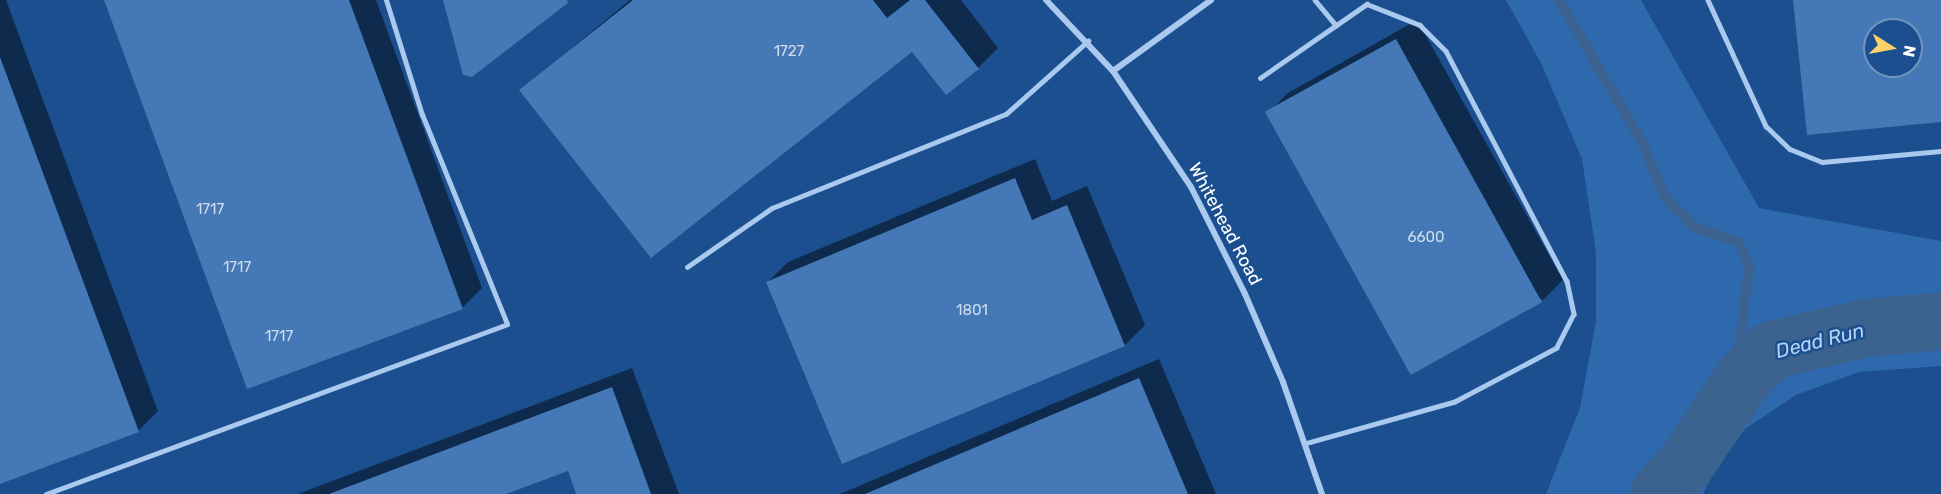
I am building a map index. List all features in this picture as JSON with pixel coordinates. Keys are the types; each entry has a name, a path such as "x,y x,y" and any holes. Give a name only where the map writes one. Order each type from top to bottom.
{"street":[{"name":"Whitehead Road","path":"1046,0 1113,71 1191,187 1258,323 1322,494"},
{"path":"1113,71 1211,0"}],"lane":[{"path":"46,494 507,324 422,115 386,0"},
{"path":"1315,0 1336,25"},
{"path":"1708,0 1766,126 1791,149 1822,162 1941,151"},
{"path":"1260,78 1366,4 1420,25 1446,51 1567,281 1574,314 1557,348 1455,402 1305,444"},
{"path":"687,267 772,208 1006,114 1088,42"}],"shaded area":[{"path":"1506,0 1641,0 1759,208 1941,241 1941,366 1859,372 1796,395 1745,429 1717,466 1703,494 1546,494 1580,408 1596,321 1596,253 1582,159 1541,63"}],"building":[{"path":"104,0 349,0 463,309 247,389"},
{"path":"443,0 566,0 569,2 472,77 463,75"},
{"path":"633,0 873,0 887,18 910,0 925,0 979,69 946,95 912,52 651,258 519,90"},
{"path":"1793,0 1941,0 1941,122 1807,135"},
{"path":"1396,39 1542,302 1411,375 1265,112"},
{"path":"0,57 139,432 0,484"},
{"path":"1015,178 1032,220 1067,205 1125,346 842,464 766,282"},
{"path":"1139,378 1188,494 865,494"},
{"path":"612,387 651,494 576,494 568,471 506,494 329,494"}],"waterway":[{"path":"1559,0 1643,144 1666,199 1695,227 1738,242 1749,266 1734,392"},
{"name":"Dead Run","path":"1659,494 1686,464 1744,377 1771,350 1867,328 1941,321"}]}
